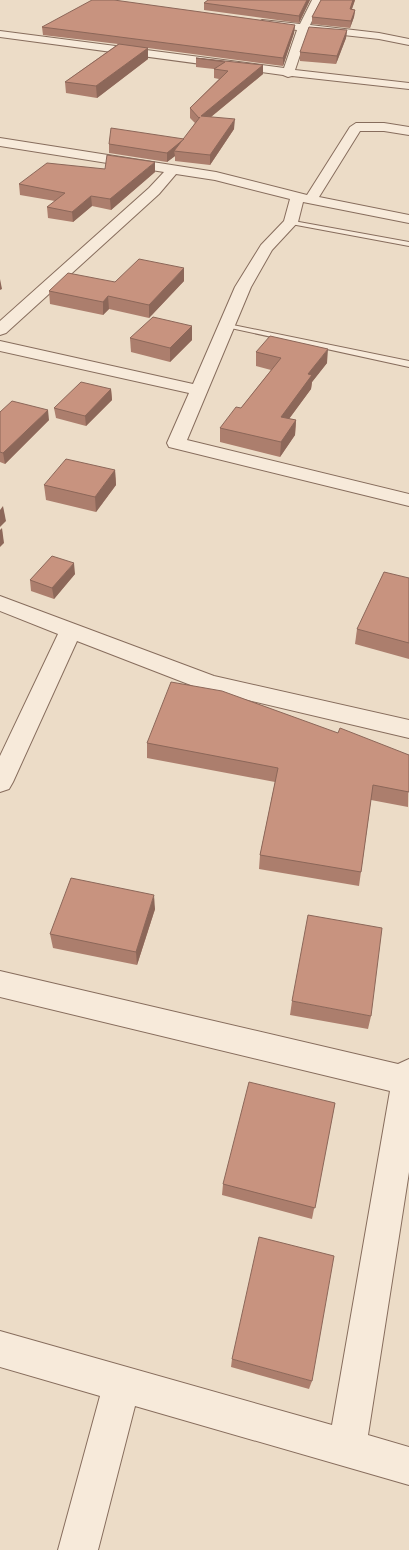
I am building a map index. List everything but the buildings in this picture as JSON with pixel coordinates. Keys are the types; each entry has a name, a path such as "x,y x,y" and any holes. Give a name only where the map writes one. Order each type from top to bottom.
{"street":[{"path":"289,73 303,29 316,0"},
{"path":"254,22 378,36 409,42"},
{"path":"0,34 289,73 409,86"},
{"path":"409,131 384,127 356,127 304,198 291,222 266,248 243,287 176,443 409,500"},
{"path":"0,142 216,176 304,198 409,219"},
{"path":"0,330 154,191 173,168"},
{"path":"0,346 198,390"},
{"path":"0,603 209,683 409,729"},
{"path":"0,782 70,630"},
{"path":"0,984 409,1079 347,1447"},
{"path":"0,1349 409,1466"},
{"path":"78,1550 122,1383"}],"lane":[{"path":"291,222 409,244"},
{"path":"226,325 409,364"}]}
